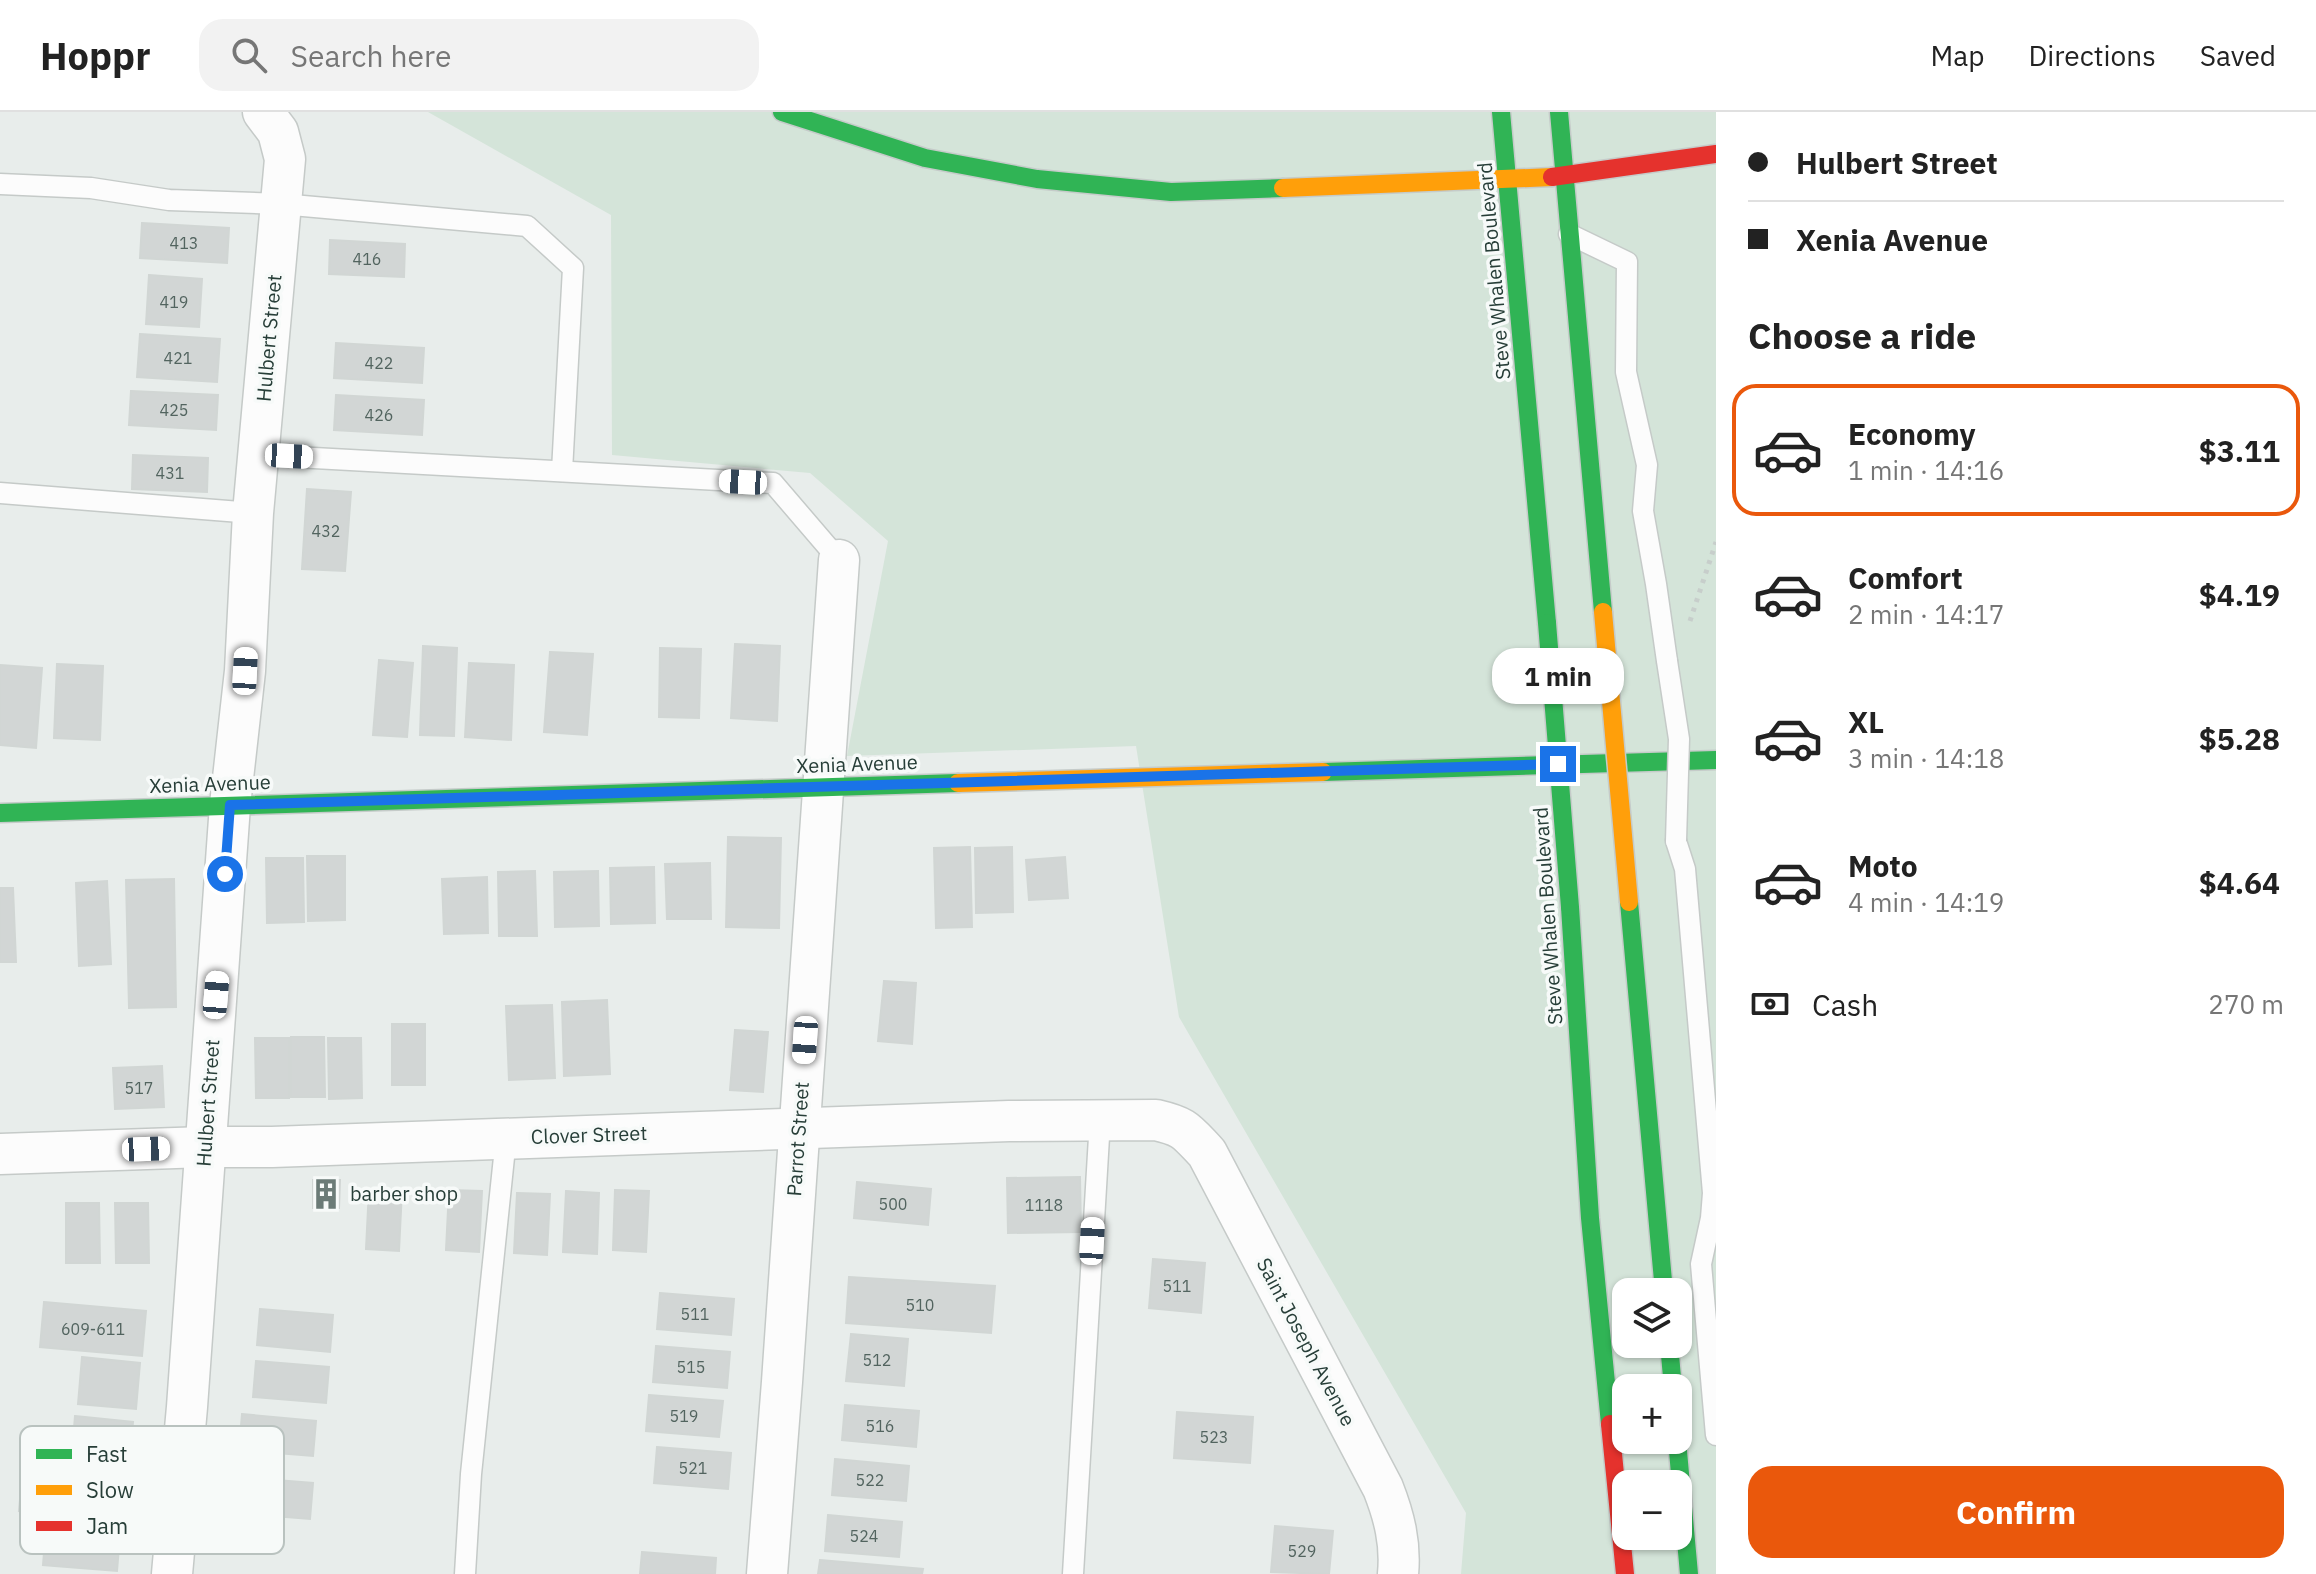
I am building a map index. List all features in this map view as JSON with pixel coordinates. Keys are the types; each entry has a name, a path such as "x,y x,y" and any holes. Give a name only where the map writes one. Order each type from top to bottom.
{"main road":[{"path":"782,112 925,158 1037,179 1171,192 1507,180 1564,176 1716,154"},
{"name":"Steve Whalen Boulevard","path":"1501,112 1570,907 1590,1218 1625,1574"},
{"path":"1559,112 1663,1278"},
{"name":"Xenia Avenue","path":"0,813 1716,760"},
{"path":"1678,1454 1689,1574"}],"street":[{"name":"Hulbert Street","path":"185,1426 230,805 245,671 253,513 285,159 278,132 263,112"},
{"name":"Parrot Street","path":"767,1574 839,560"},
{"name":"Clover Street","path":"0,1154 993,1121 1156,1120 1177,1125"},
{"name":"Saint Joseph Avenue","path":"1177,1125 1207,1153 1383,1488 1393,1514 1400,1554 1398,1574"},
{"name":"Hulbert Street","path":"172,1574 174,1554"}],"lane":[{"path":"0,184 91,188 169,200 281,204 527,226 573,268 562,471"},
{"path":"1569,234 1627,262 1626,372 1647,465 1643,511 1679,739 1676,841 1685,869 1713,1193 1701,1264 1716,1435"},
{"path":"259,455 773,483 839,560"},
{"path":"0,493 253,513"},
{"path":"1073,1574 1100,1120"},
{"path":"465,1574 471,1474 506,1138"}],"path":[{"path":"1667,661 1686,633 1716,542"}],"green space":[{"path":"428,112 1716,112 1716,1574 1461,1574 1466,1513 1179,1017 1136,746 847,756 888,541 810,473 612,455 611,215"}],"building":[{"path":"142,223 229,228 227,263 140,258"},
{"path":"330,240 405,244 404,277 329,274"},
{"path":"149,275 202,279 199,327 146,324"},
{"path":"140,334 220,339 217,382 137,377"},
{"path":"336,343 424,348 422,383 334,378"},
{"path":"131,391 218,395 216,430 129,425"},
{"path":"336,395 424,400 422,435 334,430"},
{"path":"133,455 208,458 207,492 132,489"},
{"path":"307,489 351,492 345,571 302,569"},
{"path":"735,644 780,646 777,721 731,718"},
{"path":"423,646 457,648 454,736 420,735"},
{"path":"660,648 701,649 699,718 659,717"},
{"path":"550,652 593,654 587,735 544,732"},
{"path":"379,660 413,663 407,737 373,735"},
{"path":"469,663 514,665 511,740 465,737"},
{"path":"57,664 103,666 100,740 54,738"},
{"path":"0,665 42,668 36,748 0,745"},
{"path":"728,837 781,838 779,928 726,927"},
{"path":"970,847 972,927 936,928 934,848"},
{"path":"1012,847 1013,912 976,913 975,848"},
{"path":"307,856 345,856 345,920 308,921"},
{"path":"1065,857 1068,898 1029,900 1026,860"},
{"path":"266,858 303,858 304,922 267,923"},
{"path":"710,863 711,919 667,919 665,864"},
{"path":"654,867 655,923 611,924 610,868"},
{"path":"535,871 537,936 499,936 498,872"},
{"path":"598,871 599,926 555,927 554,872"},
{"path":"487,877 488,933 444,934 442,879"},
{"path":"174,879 176,1007 129,1008 126,880"},
{"path":"107,881 111,964 79,966 76,883"},
{"path":"0,888 13,888 16,962 0,962"},
{"path":"884,981 916,983 912,1044 878,1041"},
{"path":"607,1000 610,1074 564,1076 562,1002"},
{"path":"552,1005 555,1078 509,1080 506,1006"},
{"path":"392,1024 425,1024 425,1085 392,1085"},
{"path":"735,1030 768,1032 763,1092 730,1090"},
{"path":"291,1037 324,1037 325,1097 291,1097"},
{"path":"255,1038 289,1038 289,1098 256,1098"},
{"path":"328,1038 361,1038 362,1098 329,1099"},
{"path":"162,1066 164,1107 115,1109 113,1068"},
{"path":"1080,1177 1081,1232 1008,1233 1007,1178"},
{"name":"barber shop","path":"313,1180 340,1180 339,1208 313,1208"},
{"path":"857,1182 931,1189 928,1225 854,1218"},
{"path":"369,1189 402,1190 399,1251 366,1249"},
{"path":"449,1190 482,1191 479,1252 446,1250"},
{"path":"615,1190 649,1191 646,1252 613,1250"},
{"path":"566,1191 599,1193 597,1254 563,1252"},
{"path":"517,1193 550,1194 547,1255 514,1253"},
{"path":"66,1203 99,1203 100,1263 66,1263"},
{"path":"115,1203 148,1203 149,1263 116,1263"},
{"path":"1153,1259 1205,1263 1201,1313 1149,1308"},
{"path":"849,1277 995,1286 991,1333 846,1323"},
{"path":"660,1293 734,1299 731,1335 657,1329"},
{"path":"44,1302 146,1311 142,1356 40,1347"},
{"path":"260,1309 333,1315 330,1352 257,1345"},
{"path":"851,1334 908,1339 904,1386 846,1381"},
{"path":"656,1346 730,1352 727,1388 653,1382"},
{"path":"82,1357 140,1363 136,1409 78,1404"},
{"path":"256,1361 329,1367 326,1403 253,1397"},
{"path":"649,1395 723,1401 719,1437 646,1431"},
{"path":"845,1405 919,1411 916,1447 842,1440"},
{"path":"1177,1412 1253,1417 1250,1463 1174,1458"},
{"path":"242,1414 316,1421 313,1456 284,1454 284,1426 241,1426"},
{"path":"75,1416 133,1422 133,1426 74,1426"},
{"path":"657,1447 731,1453 728,1489 654,1483"},
{"path":"835,1459 909,1466 906,1501 832,1495"},
{"path":"284,1481 313,1483 310,1519 284,1517"},
{"path":"828,1515 902,1522 899,1557 825,1551"},
{"path":"1275,1526 1333,1531 1329,1574 1271,1572"},
{"path":"642,1552 716,1558 715,1574 640,1574"},
{"path":"44,1554 118,1554 117,1571 43,1565"},
{"path":"820,1560 923,1569 922,1574 818,1574"}],"traffic: fast":[{"path":"782,112 925,158 1037,179 1171,192 1283,188"},
{"path":"1501,112 1547,623"},
{"path":"1559,112 1603,612"},
{"path":"1547,623 1570,907"},
{"path":"1323,772 1716,760"},
{"path":"0,813 958,783"},
{"path":"1629,902 1663,1278"},
{"path":"1570,907 1590,1218 1610,1424"},
{"path":"1670,1358 1672,1374"},
{"path":"1678,1454 1689,1574"}],"traffic: slow":[{"path":"1283,188 1552,177"},
{"path":"1603,612 1629,902"},
{"path":"958,783 1323,772"}],"traffic: jam":[{"path":"1552,177 1716,154"},
{"path":"1610,1424 1625,1574"}],"place":[{"name":"barber shop","path":"326,1194"}],"route":[{"path":"225,874 230,805 1558,764"}]}
